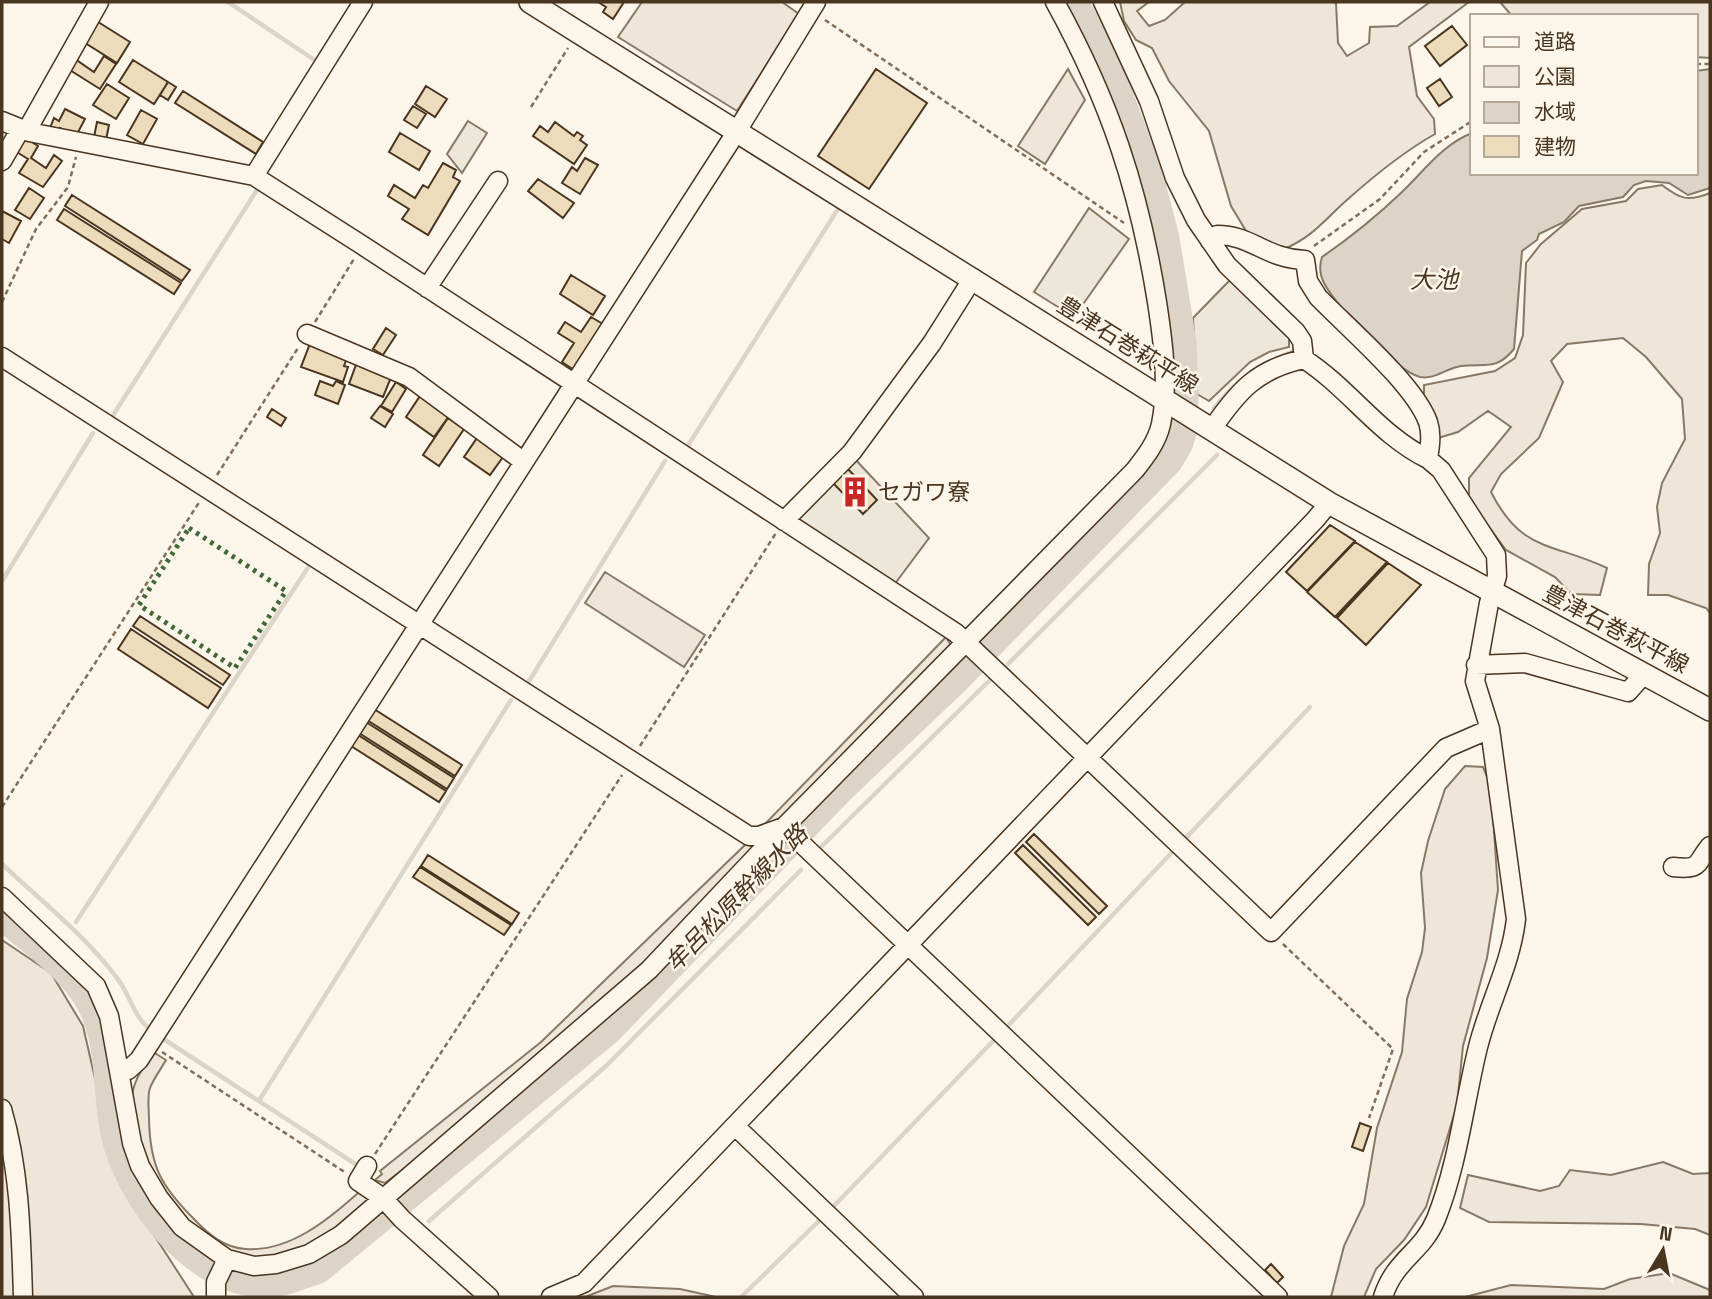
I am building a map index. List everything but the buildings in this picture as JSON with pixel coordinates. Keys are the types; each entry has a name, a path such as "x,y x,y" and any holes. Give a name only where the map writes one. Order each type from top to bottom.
{"main road":[{"name":"豊津石巻萩平線","path":"530,2 1329,503 1710,710"}],"street":[{"path":"2,161 30,123 99,2"},
{"path":"254,176 363,2"},
{"path":"2,897 96,986 109,1016 132,1143 140,1166 159,1198 183,1227 226,1262 254,1266 276,1264 309,1254 341,1235 386,1200 584,1030 649,970 1135,470 1153,447 1167,401 1164,346 1146,232 1131,176 1104,97 1055,2"},
{"path":"1103,2 1149,101 1175,178 1196,220 1227,265 1296,332 1302,341 1304,359"},
{"path":"120,1072 128,1070 139,1060 737,131 813,6"},
{"path":"2,121 24,131 254,176 362,245 967,643 1271,932 1446,748 1490,729"},
{"path":"427,288 498,181"},
{"path":"1210,241 1217,235 1236,235 1283,259 1305,260 1308,281 1318,297 1411,393 1427,420 1431,437 1428,459"},
{"path":"783,521 852,452 932,343 973,278"},
{"path":"307,334 409,377 524,462"},
{"path":"2,357 750,836 787,828"},
{"path":"1209,428 1244,388 1261,374 1277,365 1304,359 1321,370 1383,431 1441,470 1467,513 1489,541 1498,565 1476,665 1475,681 1490,729 1516,919 1513,945 1479,1046 1460,1138 1436,1218 1427,1237 1398,1265 1383,1297"},
{"path":"551,1297 584,1283 910,945 1329,503"},
{"path":"1476,665 1525,663 1628,692 1644,674"},
{"path":"787,828 1278,1297"},
{"path":"1673,867 1691,869 1701,863 1710,846"},
{"path":"2,1109 15,1163 20,1202 23,1297"},
{"path":"735,1126 914,1297"},
{"path":"362,1174 402,1219 489,1297"},
{"path":"216,1290 226,1262"}],"path":[{"path":"813,6 1134,230 1146,232"},
{"path":"531,107 570,46 585,36"},
{"path":"1305,260 1313,247 1380,199 1424,152 1470,122"},
{"path":"2,302 36,229 68,187 80,142"},
{"path":"2,807 362,245"},
{"path":"153,1037 362,1174 631,762 783,521"},
{"path":"1271,932 1393,1049 1369,1118"}],"green space":[{"path":"642,2 782,2 799,14 737,111 618,37"},
{"path":"1120,2 1149,2 1137,11 1149,26 1165,20 1185,2 1333,2 1336,3 1338,43 1347,56 1369,43 1370,27 1397,26 1430,2 1469,2 1409,47 1417,96 1434,119 1435,134 1379,173 1311,233 1284,249 1246,231 1231,206 1209,131 1169,81 1152,48 1136,40 1124,21"},
{"path":"1500,2 1710,2 1710,58 1698,57 1698,14 1510,14"},
{"path":"1068,69 1085,100 1045,164 1018,146"},
{"path":"1662,185 1684,198 1696,198 1710,193 1710,613 1706,608 1668,595 1648,595 1649,564 1660,533 1657,507 1662,483 1685,439 1682,399 1646,357 1623,338 1567,344 1551,361 1563,382 1539,438 1501,474 1491,492 1514,526 1527,536 1607,568 1600,595 1571,594 1555,577 1506,550 1469,500 1469,478 1511,427 1488,411 1458,432 1438,438 1424,398 1424,385 1495,371 1515,358 1523,335 1526,263 1541,244 1582,209 1626,201 1638,189"},
{"path":"605,572 705,635 684,667 585,603"},
{"path":"946,637 952,647 784,821 751,830 766,823"},
{"path":"1465,766 1483,767 1491,786 1498,890 1487,958 1463,1046 1457,1105 1426,1207 1404,1240 1376,1269 1364,1297 1331,1297 1344,1246 1364,1204 1377,1128 1402,1052 1407,999 1422,952 1425,928 1421,873 1428,841 1445,789"},
{"path":"746,844 754,847 650,960 469,1120 385,1183 375,1180 382,1174 380,1171 541,1042"},
{"path":"2,940 51,973 83,1026 118,1179 194,1297 2,1297"},
{"path":"153,1052 166,1060 150,1088 149,1095 150,1135 155,1162 172,1195 211,1235 238,1248 262,1249 292,1240 307,1232 334,1214 358,1193 367,1192 373,1200 331,1233 280,1258 246,1260 208,1239 190,1225 160,1188 140,1145 132,1100 139,1074"},
{"path":"1663,1162 1693,1174 1710,1173 1710,1235 1695,1229 1641,1224 1489,1222 1460,1208 1468,1175 1540,1191 1559,1186 1570,1170 1611,1175"},
{"path":"1669,1273 1710,1290 1710,1297 1465,1297 1511,1285 1604,1289 1630,1279"},
{"path":"613,1286 680,1289 716,1297 585,1297"}],"shaded area":[{"path":"468,121 487,133 462,173 447,154"},
{"path":"1089,208 1129,239 1074,317 1034,292"},
{"path":"1230,280 1289,336 1289,347 1269,352 1250,362 1209,401 1197,394 1193,318"},
{"path":"853,457 929,538 894,585 794,520"}],"water":[{"name":"大池","path":"1710,69 1710,188 1688,195 1669,183 1646,181 1634,185 1623,197 1579,206 1564,222 1539,234 1537,240 1522,251 1514,349 1502,361 1490,365 1461,366 1430,377 1420,377 1396,363 1367,336 1324,283 1320,270 1322,257 1383,209 1443,151 1470,134 1470,175 1698,175 1698,71"}],"waterway":[{"path":"228,2 313,59"},
{"name":"牟呂松原幹線水路","path":"2,916 61,966 89,1001 102,1035 118,1147 127,1170 154,1216 192,1254 213,1269 236,1279 261,1284 283,1281 318,1270 608,1031 841,789 956,680 1169,461 1179,444 1185,424 1183,345 1165,236 1148,171 1106,61 1074,2"},
{"path":"110,420 257,190"},
{"path":"687,447 838,209"},
{"path":"1214,408 1231,389 1250,374 1270,361 1294,351"},
{"path":"2,581 93,433"},
{"path":"1008,664 1217,455"},
{"path":"526,686 665,461"},
{"path":"76,922 311,563"},
{"path":"819,849 990,680"},
{"path":"260,1099 511,700"},
{"path":"1183,841 1310,707"},
{"path":"1003,1031 1177,847"},
{"path":"2,864 105,963 122,985 140,1019 152,1031"},
{"path":"429,1221 606,1066 801,870"},
{"path":"159,1036 360,1167"},
{"path":"830,1210 996,1038"},
{"path":"741,1297 824,1216"}],"hedge":[{"path":"189,528 286,591 235,668 139,605 189,528"}],"place":[{"name":"セガワ寮","path":"855,492"}]}
